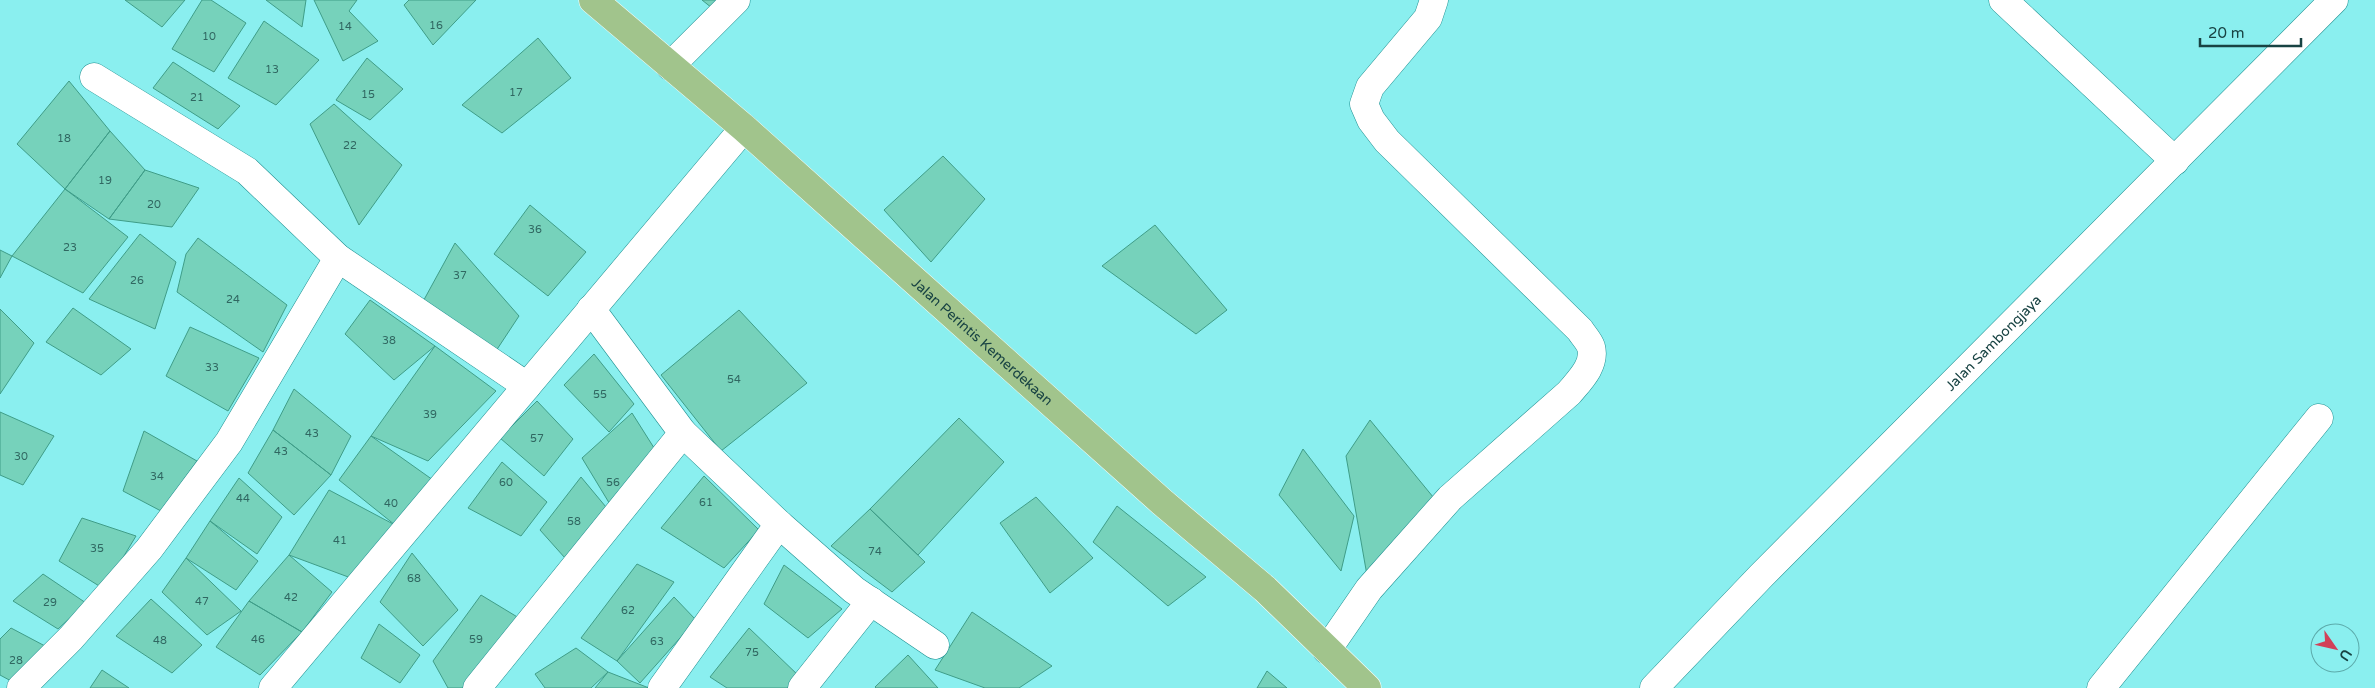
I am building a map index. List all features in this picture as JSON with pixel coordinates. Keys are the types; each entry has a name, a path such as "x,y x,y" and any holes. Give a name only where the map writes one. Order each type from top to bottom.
{"main road":[{"name":"Jalan Perintis Kemerdekaan","path":"593,0 744,128 1162,502 1265,589 1367,688"}],"street":[{"path":"670,66 736,0"},
{"path":"1327,650 1369,589 1450,498 1569,393 1585,375 1591,361 1591,347 1580,330 1387,141 1371,120 1364,104 1370,87 1428,18 1434,0"},
{"path":"2003,0 2175,161"},
{"name":"Jalan Sambongjaya","path":"1654,688 1768,569 2334,0"},
{"path":"94,77 247,171 338,258 527,386"},
{"path":"273,688 744,128"},
{"path":"21,688 71,638 149,549 229,442 338,258"},
{"path":"591,309 683,432 779,524 854,590 935,645"},
{"path":"2101,688 2319,418"},
{"path":"476,688 683,432"},
{"path":"662,688 779,524"},
{"path":"802,688 872,601"}],"building":[{"path":"125,0 185,0 162,27"},
{"path":"202,0 211,0 246,23 214,72 172,49"},
{"path":"266,0 306,0 302,27"},
{"path":"314,0 357,0 349,11 378,41 343,61"},
{"path":"409,0 476,0 433,45 404,5"},
{"path":"702,0 720,0 712,8"},
{"path":"264,21 319,60 276,105 228,78"},
{"path":"538,38 571,78 502,133 462,105"},
{"path":"367,58 403,89 370,120 336,100"},
{"path":"173,62 240,106 218,129 153,88"},
{"path":"69,81 110,131 65,189 17,144"},
{"path":"334,104 402,165 359,225 310,124"},
{"path":"110,131 145,170 109,219 65,189"},
{"path":"943,156 985,199 931,262 884,210"},
{"path":"145,170 199,188 172,227 109,219"},
{"path":"65,189 128,237 83,293 12,256"},
{"path":"530,205 586,252 548,296 494,254"},
{"path":"1155,225 1227,310 1196,334 1102,266"},
{"path":"140,234 176,262 155,329 89,299"},
{"path":"198,238 287,305 263,352 177,292 186,254"},
{"path":"455,243 519,316 492,357 420,307"},
{"path":"0,250 12,256 0,278"},
{"path":"370,300 435,346 394,380 345,334"},
{"path":"73,308 131,349 101,375 46,342"},
{"path":"0,309 34,343 0,394"},
{"path":"739,310 807,383 721,451 661,375"},
{"path":"190,327 259,358 228,411 166,376"},
{"path":"435,346 496,391 428,461 371,436"},
{"path":"594,354 634,404 609,432 564,385"},
{"path":"294,389 351,436 331,475 273,430"},
{"path":"537,401 573,439 544,476 500,438"},
{"path":"0,412 54,436 23,485 0,475"},
{"path":"632,413 656,451 611,506 582,458"},
{"path":"959,418 1004,462 918,555 870,509"},
{"path":"1370,420 1438,503 1368,581 1346,456"},
{"path":"273,430 331,475 294,515 248,473"},
{"path":"144,431 197,461 161,511 123,491"},
{"path":"371,436 433,480 395,525 339,480"},
{"path":"1303,449 1354,516 1341,571 1279,495"},
{"path":"502,462 547,502 521,536 468,508"},
{"path":"704,476 759,530 724,568 661,528"},
{"path":"581,477 611,513 565,558 540,530"},
{"path":"239,478 282,517 257,554 210,521"},
{"path":"329,490 395,525 351,578 289,555"},
{"path":"1036,497 1093,558 1050,593 1000,523"},
{"path":"1117,506 1206,577 1168,606 1093,542"},
{"path":"870,509 925,562 892,592 831,546"},
{"path":"82,518 136,536 104,589 59,561"},
{"path":"210,521 258,561 236,590 186,558"},
{"path":"412,553 458,610 423,646 380,602"},
{"path":"289,555 332,592 302,632 249,601"},
{"path":"186,558 241,611 207,635 162,592"},
{"path":"637,564 674,582 617,661 581,638"},
{"path":"784,565 842,609 808,638 764,604"},
{"path":"43,574 86,603 58,629 13,601"},
{"path":"481,595 519,618 468,688 448,688 433,661"},
{"path":"674,597 696,620 640,683 617,661"},
{"path":"151,599 202,645 172,673 116,636"},
{"path":"249,601 302,632 260,675 216,647"},
{"path":"972,612 1052,666 1019,688 985,688 935,670"},
{"path":"379,624 420,655 400,683 361,658"},
{"path":"11,628 45,646 13,682 0,675 0,639"},
{"path":"749,628 800,677 788,688 727,688 710,677"},
{"path":"576,648 608,672 591,688 545,688 535,674"},
{"path":"908,655 938,688 875,687"},
{"path":"102,670 129,688 90,688"},
{"path":"1267,671 1287,688 1257,688"},
{"path":"608,672 649,688 595,688"}]}
